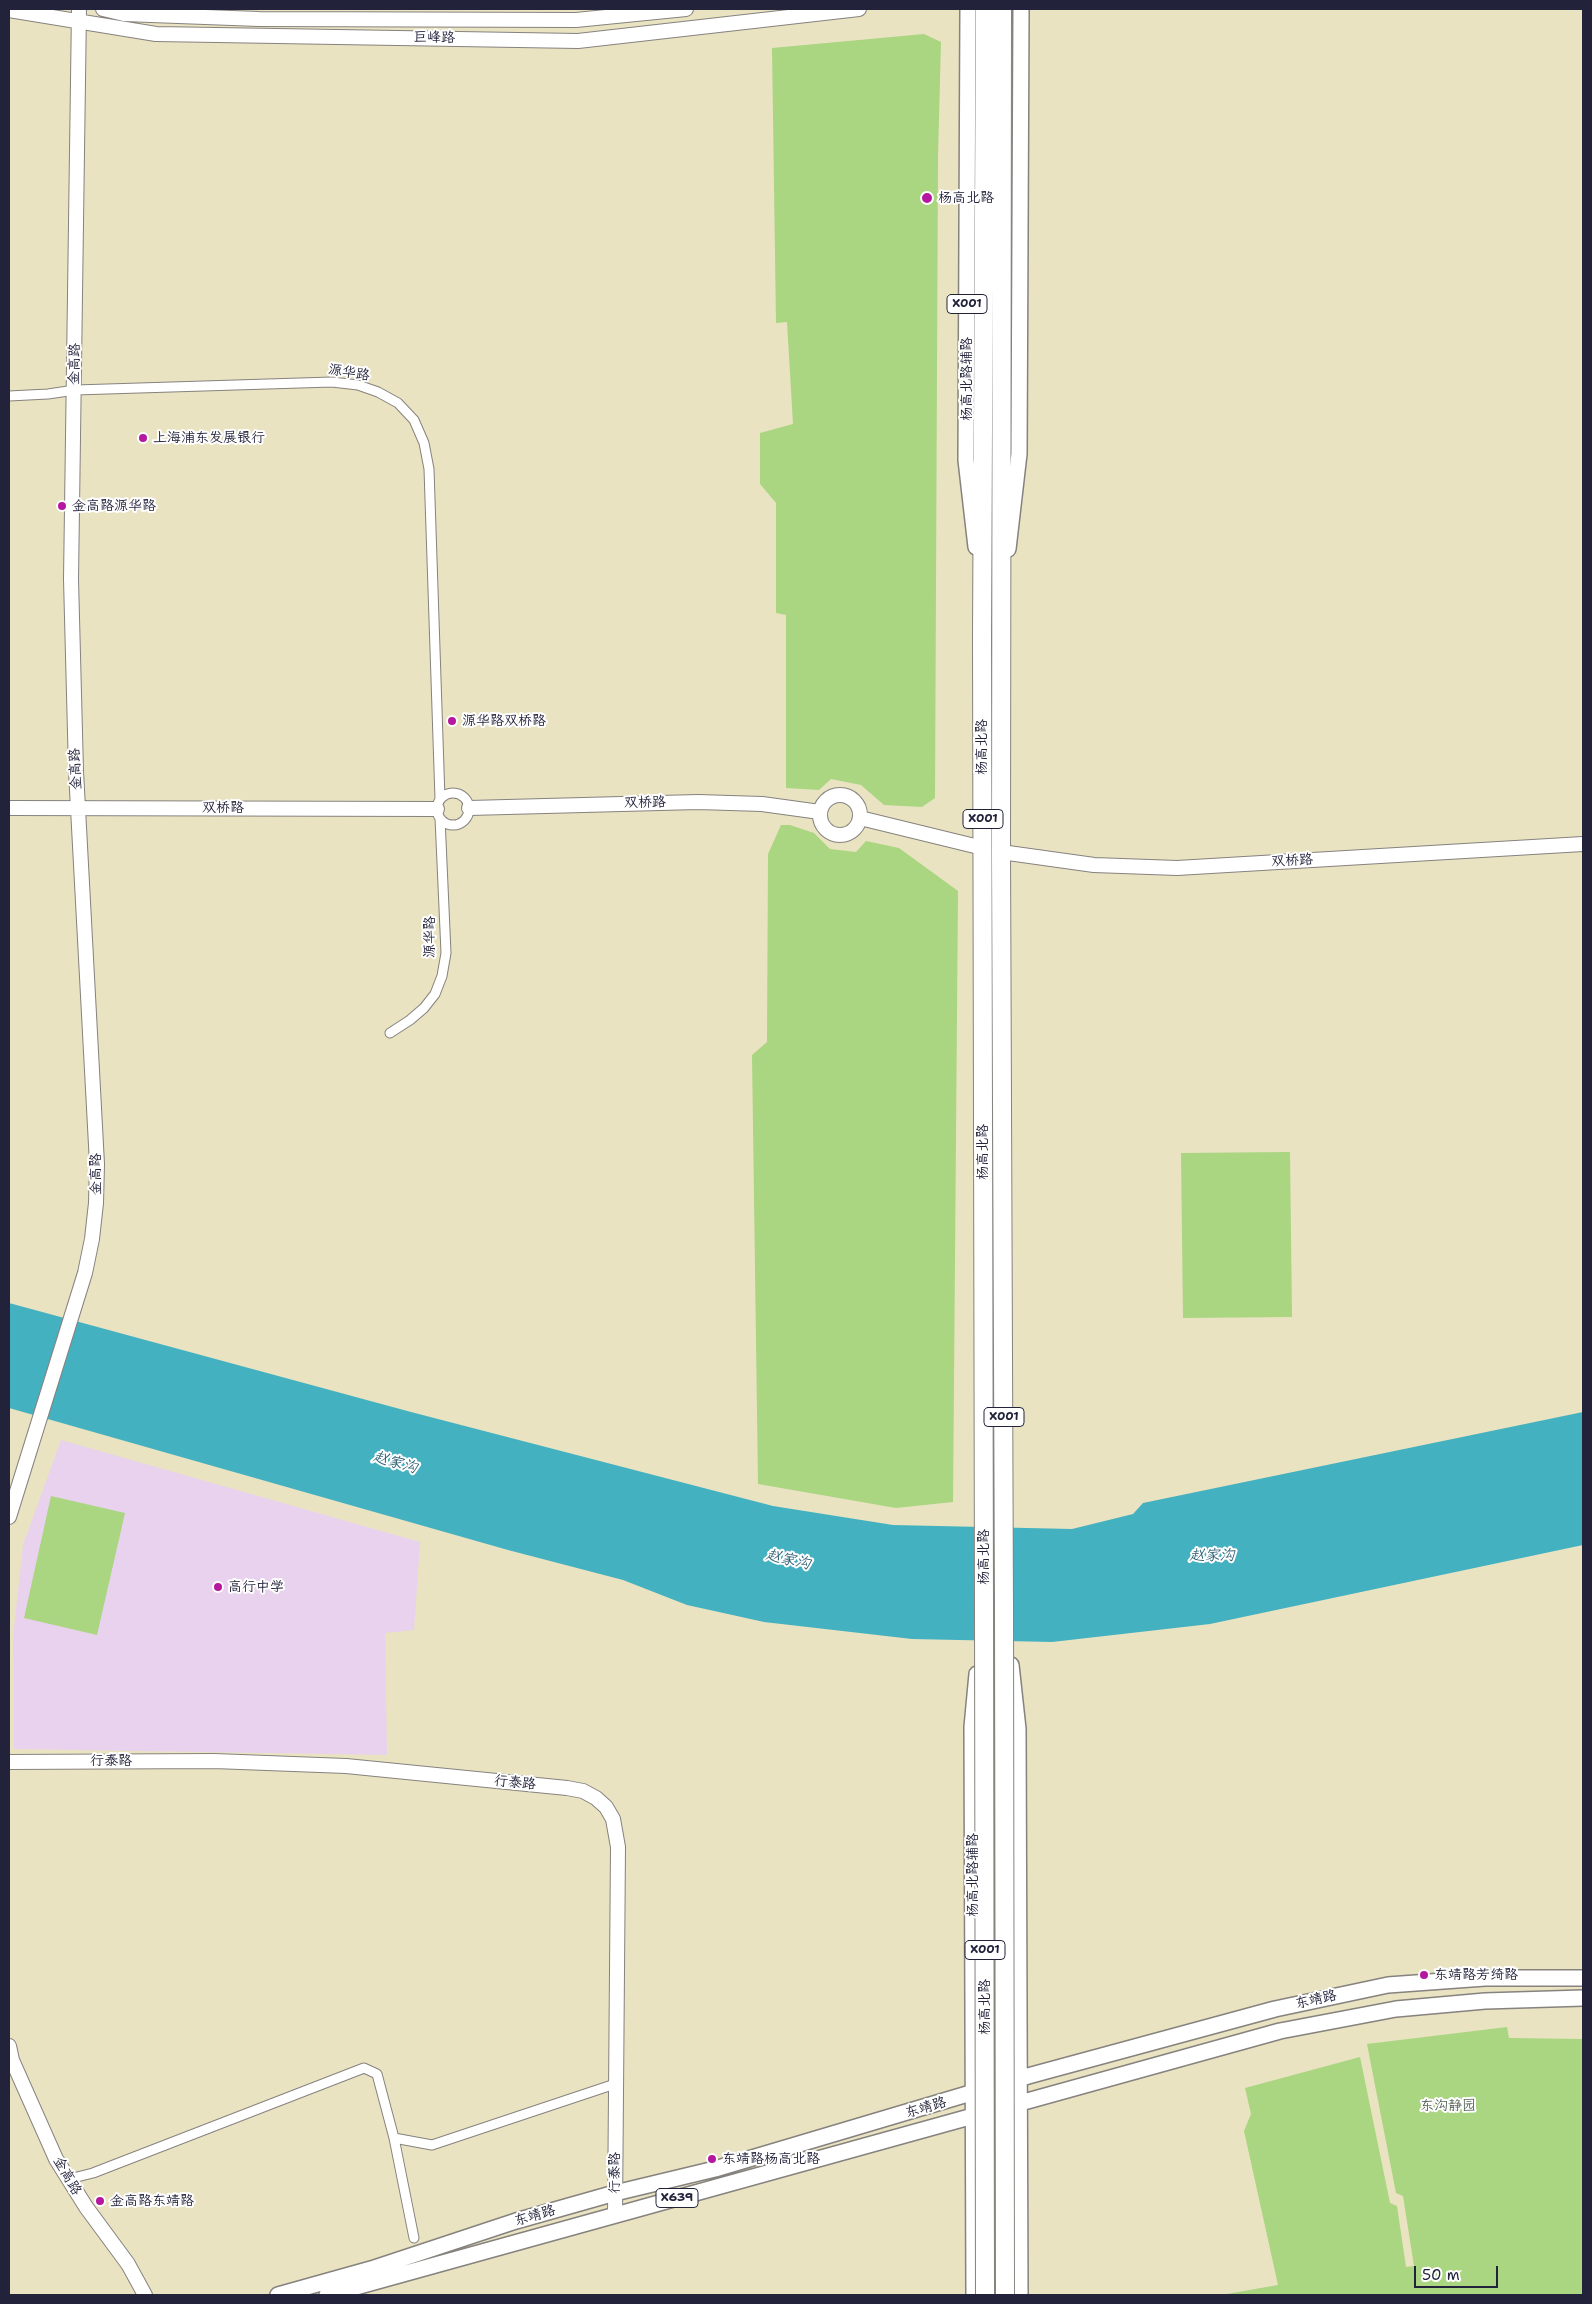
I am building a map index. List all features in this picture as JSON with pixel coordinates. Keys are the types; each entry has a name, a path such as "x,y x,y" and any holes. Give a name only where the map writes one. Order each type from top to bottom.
{"highway":[{"name":"杨高北路","path":"985,9 982,599 985,2295"},
{"name":"杨高北路","path":"1002,9 1005,2295"}],"main road":[{"name":"巨峰路","path":"103,9 124,14 259,19 576,15 686,9"},
{"name":"巨峰路","path":"9,10 79,15 156,34 578,41 859,9"},
{"name":"杨高北路辅路","path":"968,9 966,460 982,599"},
{"name":"X001","path":"1002,598 1019,454 1021,9"},
{"name":"金高路","path":"9,1517 84,1272 93,1230 97,1164 76,771 71,579 79,15"},
{"path":"576,15 578,41"},
{"path":"837,795 843,795 854,800 860,812 860,818 854,829 849,833 837,835 831,833 822,824 820,812 826,800 837,795"},
{"name":"双桥路","path":"469,808 698,802 762,804 820,812"},
{"name":"双桥路","path":"9,808 439,809"},
{"path":"860,818 983,848"},
{"name":"双桥路","path":"1002,852 1094,865 1177,868 1583,844"},
{"name":"杨高北路辅路","path":"974,2295 972,1727 984,1605"},
{"name":"X001","path":"1004,1606 1018,1729 1019,2079 1024,2103 1020,2295"},
{"name":"行泰路","path":"9,1762 214,1761 346,1766 566,1788 583,1791 596,1798 606,1807 613,1819 617,1832 616,2215"},
{"name":"东靖路","path":"278,2295 371,2269 516,2221 615,2192 715,2169 1019,2079 1275,2009 1388,1985 1485,1978 1583,1978"},
{"name":"东靖路","path":"327,2295 1280,2031 1377,2013 1485,2001 1583,1998"},
{"name":"金高路","path":"9,2046 12,2060 56,2159 86,2207 128,2264 145,2295"}],"street":[{"name":"源华路","path":"9,396 48,394 75,390 332,382 358,385 378,392 398,403 414,420 424,443 429,469 439,809 446,953 442,976 435,994 424,1008 390,1033"},
{"path":"448,793 458,793 466,799 469,808 466,818 458,824 448,824 439,809 448,793"},
{"path":"69,2180 92,2173 364,2068 377,2074 394,2138 414,2238"},
{"path":"394,2138 432,2145 615,2084"}],"shaded area":[{"name":"高行中学","path":"61,1440 420,1542 414,1630 385,1633 387,1755 14,1749 13,1637 23,1545"}],"green space":[{"path":"924,34 941,42 938,156 935,798 922,807 884,805 861,785 831,779 819,790 786,788 786,615 776,613 776,503 760,484 760,433 793,424 787,322 776,323 772,48"},
{"path":"781,825 790,825 814,833 830,849 856,852 866,841 899,848 958,891 953,1502 896,1508 758,1484 752,1055 767,1042 768,854"},
{"path":"1290,1152 1292,1317 1183,1318 1181,1153"},
{"path":"51,1496 125,1513 97,1635 24,1618"},
{"name":"东沟静园","path":"1507,2027 1509,2038 1583,2039 1583,2295 1221,2295 1278,2285 1244,2131 1251,2114 1245,2088 1360,2057 1390,2203 1397,2206 1406,2267 1414,2266 1403,2196 1396,2193 1367,2044"}],"water":[{"name":"赵家沟","path":"9,1303 411,1412 773,1506 893,1525 1072,1529 1133,1514 1143,1503 1583,1412 1583,1545 1210,1624 1052,1642 912,1639 764,1622 687,1605 623,1580 508,1550 9,1408"}],"place":[{"name":"杨高北路","path":"927,198"},
{"name":"上海浦东发展银行","path":"143,438"},
{"name":"金高路源华路","path":"62,506"},
{"name":"源华路双桥路","path":"452,721"},
{"name":"高行中学","path":"218,1587"},
{"name":"东靖路芳绮路","path":"1424,1975"},
{"name":"东靖路杨高北路","path":"712,2159"},
{"name":"金高路东靖路","path":"100,2201"}]}
